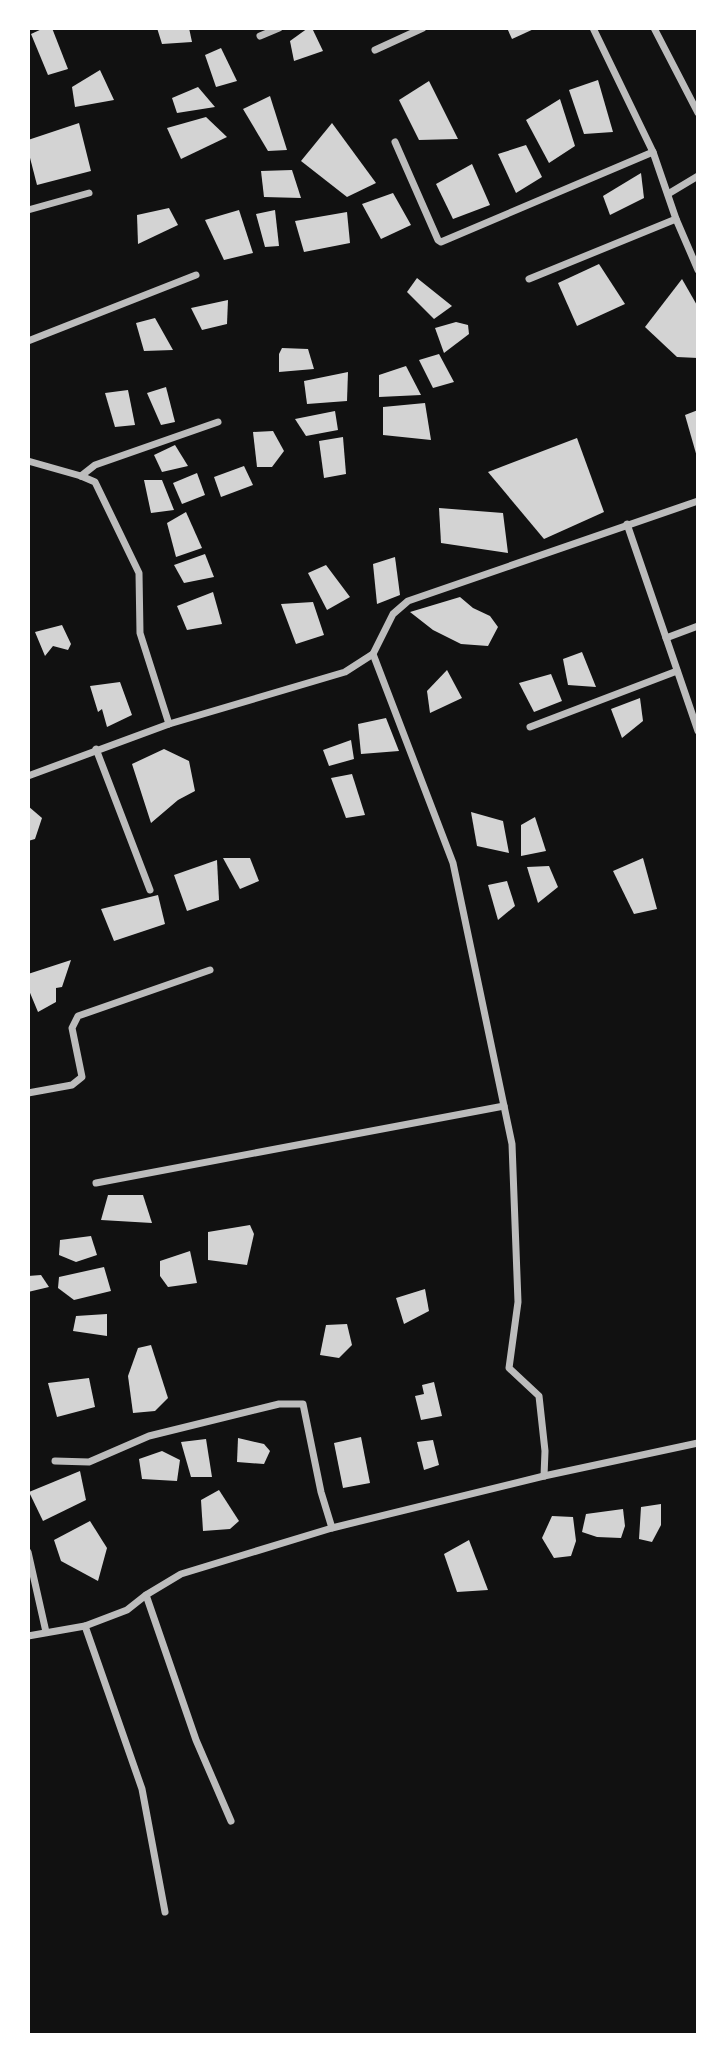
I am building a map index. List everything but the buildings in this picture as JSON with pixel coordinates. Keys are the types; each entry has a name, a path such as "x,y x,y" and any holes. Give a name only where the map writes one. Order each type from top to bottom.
{"street":[{"path":"260,36 279,28"},
{"path":"376,50 423,28"},
{"path":"593,28 653,152 676,219 698,270"},
{"path":"654,28 698,113"},
{"path":"395,142 441,242 653,152"},
{"path":"668,194 698,176"},
{"path":"28,210 89,193"},
{"path":"529,279 676,219"},
{"path":"28,341 197,275"},
{"path":"81,476 95,465 218,422"},
{"path":"28,461 95,482 139,573 140,633 169,724"},
{"path":"28,776 169,724 345,672 373,653 393,614 408,601 627,524 698,502"},
{"path":"627,524 698,731"},
{"path":"666,638 698,626"},
{"path":"373,653 453,863 512,1144 518,1302 509,1368 539,1396 545,1451 544,1476"},
{"path":"530,727 677,671"},
{"path":"96,749 150,890"},
{"path":"28,1093 72,1085 82,1077 72,1028 78,1016 210,970"},
{"path":"96,1183 503,1106"},
{"path":"55,1461 89,1462 149,1436 279,1404 303,1404 321,1492 332,1528"},
{"path":"28,1636 85,1626 127,1610 145,1595 181,1574 332,1528 544,1476 698,1443"},
{"path":"28,1552 46,1632"},
{"path":"145,1595 196,1740 230,1821"},
{"path":"85,1626 142,1789 165,1912"}]}
